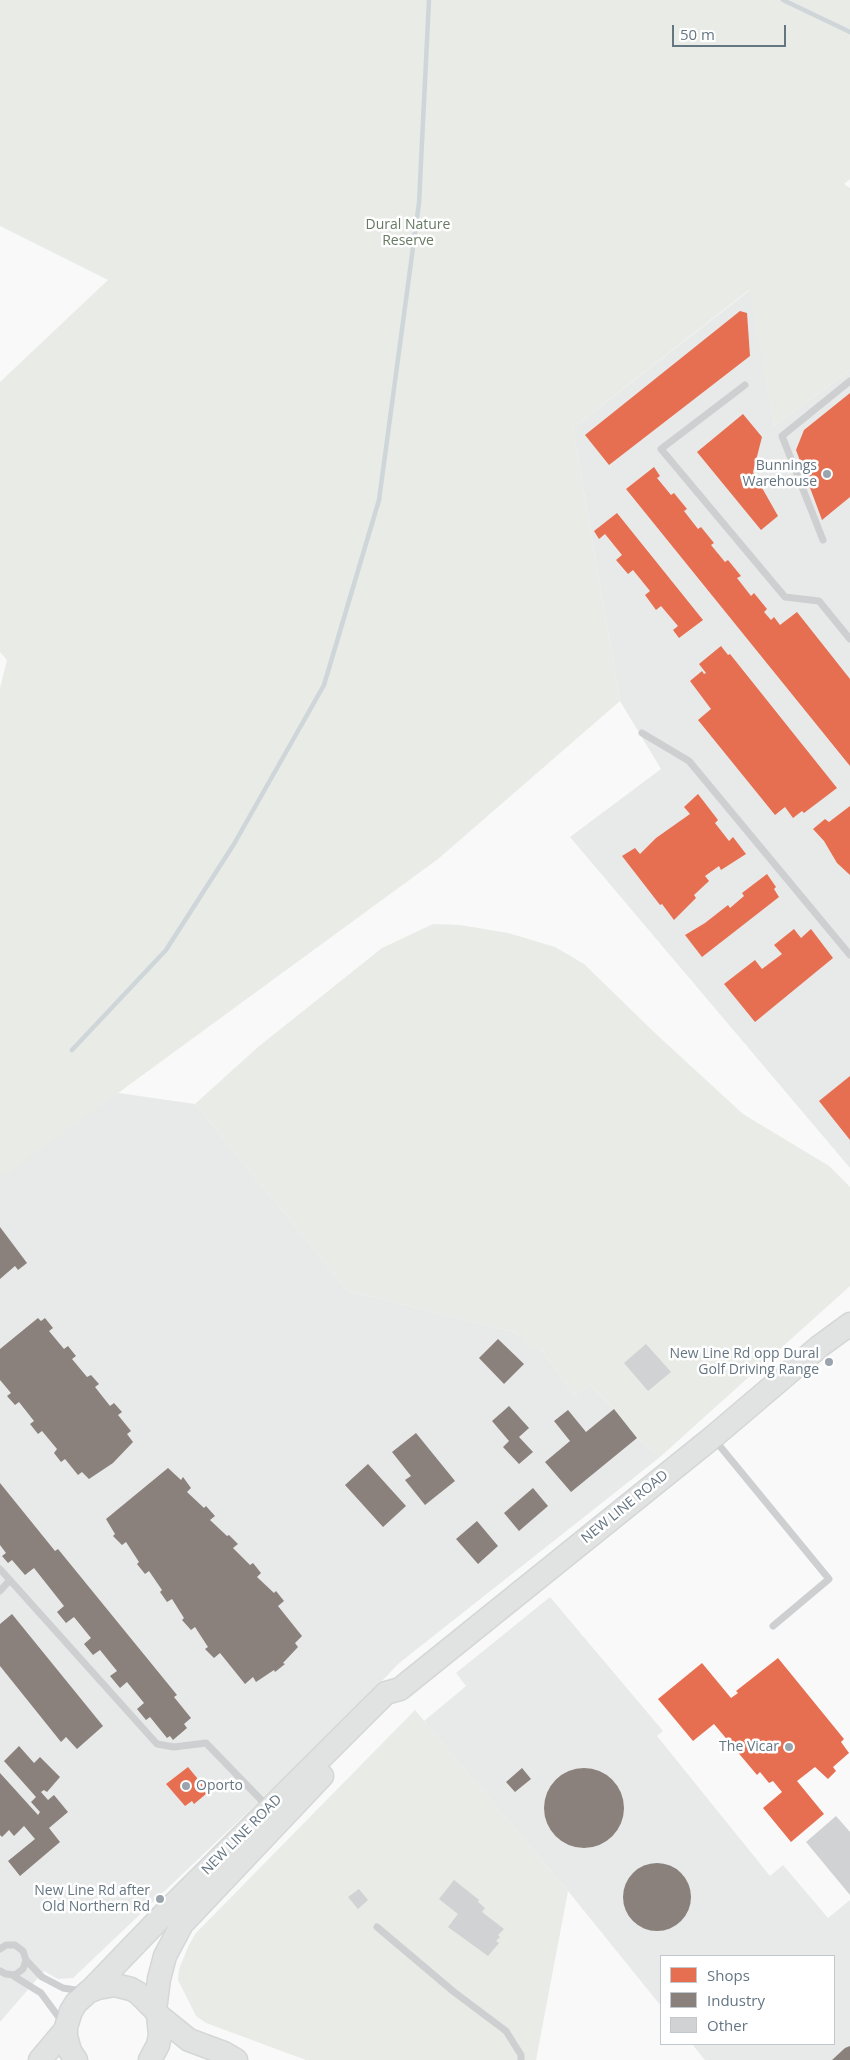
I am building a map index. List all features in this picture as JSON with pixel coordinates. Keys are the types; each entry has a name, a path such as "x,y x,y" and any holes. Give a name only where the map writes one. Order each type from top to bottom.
{"main road":[{"name":"NEW LINE ROAD","path":"40,2060 66,2028 71,2011 76,2004 108,1970 386,1693 400,1689 712,1437 820,1346 850,1324"},
{"name":"NEW LINE ROAD","path":"150,2060 158,2045 160,2035 157,2013 165,1956 182,1924 396,1701 400,1689"},
{"path":"89,1991 106,1986 123,1987 138,1993 157,2013 189,2040 224,2053 236,2060"},
{"path":"66,2028 68,2044 76,2060"}],"lane":[{"path":"823,540 782,436 850,381"},
{"path":"745,385 661,449 785,598 819,601 850,639"},
{"path":"642,733 689,761 850,955"},
{"path":"712,1437 829,1579 773,1626"},
{"path":"0,1569 156,1744 174,1747 206,1743 269,1808"},
{"path":"0,1591 10,1580"},
{"path":"377,1927 454,1992 506,2031 521,2055 521,2060"},
{"path":"0,1949 6,1945 15,1945 23,1951 26,1960 42,1977 63,1988 89,1991"},
{"path":"12,1975 23,1969 26,1960"},
{"path":"0,1972 12,1975 41,1993 66,2028"}],"shaded area":[{"path":"750,290 774,426 850,370 850,1168 570,837 661,769 620,701 573,428"},
{"path":"0,1076 195,1104 348,1291 515,1332 533,1351 539,1347 574,1395 590,1385 614,1409 637,1438 660,1457 398,1664 349,1716 73,1978 58,1979 44,1971 0,2022"},
{"path":"550,1597 663,1731 657,1736 770,1876 783,1865 828,1918 850,1900 850,2060 705,2060 693,2045 835,2045 835,1955 660,1955 660,2005 568,1891 424,1721 466,1686 456,1673"}],"green space":[{"name":"Dural Nature Reserve","path":"0,0 850,0 850,179 844,184 850,188 850,370 774,426 749,290 573,428 620,701 438,859 6,1175 0,1171 0,688 7,660 0,652 0,382 108,280 0,226"},
{"path":"433,924 460,925 508,933 555,947 584,964 656,1034 743,1114 829,1166 850,1187 850,1286 660,1457 637,1438 614,1409 590,1385 574,1395 539,1347 533,1352 515,1332 348,1291 195,1104 258,1047 382,948"},
{"path":"415,1710 568,1891 536,2060 306,2060 206,2023 196,2016 178,1980 179,1969 195,1934"}],"building: Shops":[{"path":"740,311 747,313 750,356 609,465 585,435"},
{"name":"Bunnings Warehouse","path":"850,393 850,497 822,520 796,450 804,430"},
{"path":"743,414 762,437 753,472 778,516 761,530 697,452"},
{"path":"654,467 660,476 657,478 671,495 674,493 687,509 684,511 698,529 701,527 714,543 711,545 725,562 728,560 741,576 737,578 751,596 754,593 767,609 764,612 771,620 774,617 780,625 797,612 850,679 850,766 626,489"},
{"path":"617,513 703,620 679,638 673,630 678,626 661,606 656,610 645,595 650,591 633,570 628,574 616,560 622,555 605,534 599,539 594,531"},
{"path":"721,646 728,655 730,654 837,788 804,813 802,811 793,818 785,807 775,815 698,720 711,709 690,681 702,671 704,674 706,673 699,664"},
{"path":"698,794 718,820 715,823 729,841 733,837 746,854 721,870 719,866 705,876 709,881 694,895 696,898 674,920 622,856 635,848 640,854 656,838 690,814 684,807"},
{"path":"850,806 850,875 837,863 824,841 813,829 825,819 829,822"},
{"path":"767,874 776,887 774,889 779,897 702,957 685,935 705,923 728,905 730,908 744,896 742,893"},
{"path":"794,929 801,938 811,929 833,958 755,1022 724,984 755,960 762,969 782,954 774,945"},
{"path":"850,1076 850,1140 819,1101"},
{"name":"The Vicar","path":"778,1658 844,1739 841,1742 849,1753 833,1767 836,1771 828,1779 815,1767 797,1781 824,1814 791,1842 763,1808 782,1792 773,1781 769,1783 760,1772 757,1775 714,1724 693,1741 658,1699 702,1663 731,1698 738,1693 736,1691"},
{"name":"Oporto","path":"188,1767 206,1789 204,1790 206,1794 194,1804 192,1801 185,1806 166,1784"}],"building: Industry":[{"path":"0,1227 27,1263 18,1270 15,1266 0,1279"},
{"path":"38,1318 41,1321 45,1318 53,1328 49,1331 64,1349 68,1346 76,1356 72,1359 87,1377 91,1375 99,1384 95,1387 110,1406 114,1403 122,1412 118,1415 131,1431 127,1434 133,1442 113,1463 89,1479 82,1472 78,1475 65,1459 61,1462 54,1453 57,1449 42,1431 38,1434 30,1424 34,1421 19,1402 15,1405 7,1396 11,1393 0,1380 0,1349"},
{"path":"498,1339 524,1364 504,1384 479,1358"},
{"path":"509,1406 529,1428 519,1437 533,1452 519,1464 503,1447 509,1441 492,1421"},
{"path":"614,1409 637,1438 571,1492 545,1462 570,1441 554,1421 568,1410 586,1432"},
{"path":"416,1433 455,1481 425,1505 405,1480 411,1476 392,1452"},
{"path":"368,1464 406,1506 383,1527 345,1485"},
{"path":"168,1468 181,1480 183,1477 191,1488 187,1492 204,1508 206,1506 215,1516 210,1520 238,1544 233,1548 250,1565 253,1563 261,1573 257,1577 274,1593 276,1591 284,1601 278,1606 302,1636 295,1643 298,1647 283,1663 285,1664 275,1672 274,1670 256,1682 253,1677 245,1684 220,1653 214,1658 205,1649 208,1647 195,1627 191,1630 182,1620 184,1618 172,1599 167,1602 160,1592 162,1590 149,1571 145,1574 137,1564 139,1562 126,1542 122,1545 113,1536 115,1534 106,1519"},
{"path":"0,1483 55,1551 58,1549 177,1695 174,1697 191,1718 184,1724 187,1728 173,1740 170,1736 167,1738 150,1717 146,1720 137,1709 144,1703 127,1682 120,1688 110,1676 117,1671 100,1650 93,1655 84,1644 91,1638 74,1617 66,1623 57,1612 64,1606 34,1568 25,1575 12,1560 8,1563 2,1556 6,1553 0,1545"},
{"path":"533,1488 548,1506 519,1531 504,1513"},
{"path":"477,1521 498,1546 478,1564 456,1539"},
{"path":"12,1614 103,1726 77,1749 66,1737 61,1742 0,1666 0,1624"},
{"path":"19,1746 34,1763 40,1757 60,1777 47,1792 44,1790 41,1792 48,1800 54,1795 68,1812 49,1828 60,1842 20,1876 8,1861 35,1839 24,1826 14,1836 9,1830 2,1837 0,1835 0,1773 38,1815 40,1812 31,1802 36,1797 4,1761"},
{"path":"522,1768 531,1779 515,1792 506,1782"},
{"path":"584,1768 599,1771 612,1780 621,1793 624,1808 621,1823 612,1836 599,1845 584,1848 569,1845 556,1836 547,1823 544,1808 547,1793 556,1780 569,1771"},
{"path":"650,1863 664,1863 676,1868 686,1878 691,1890 691,1904 686,1916 676,1926 664,1931 650,1931 638,1926 628,1916 623,1904 623,1890 628,1878 638,1868"},
{"path":"850,2046 850,2060 832,2060 845,2048"}],"building: Other":[{"path":"646,1344 671,1372 648,1391 624,1363"},
{"path":"836,1816 850,1832 850,1895 806,1842"},
{"path":"454,1880 479,1900 478,1902 485,1908 482,1912 504,1929 498,1935 500,1937 496,1941 499,1943 488,1956 448,1927 458,1914 439,1899"},
{"path":"359,1889 368,1900 358,1909 348,1897"}],"waterway":[{"path":"72,1050 166,950 234,844 324,685 379,500 419,203 429,0"},
{"path":"783,0 850,32"}],"place":[{"name":"Bunnings Warehouse","path":"827,474"},
{"name":"New Line Rd opp Dural Golf Driving Range","path":"829,1362"},
{"name":"The Vicar","path":"789,1747"},
{"name":"Oporto","path":"186,1786"},
{"name":"New Line Rd after Old Northern Rd","path":"160,1899"}]}
